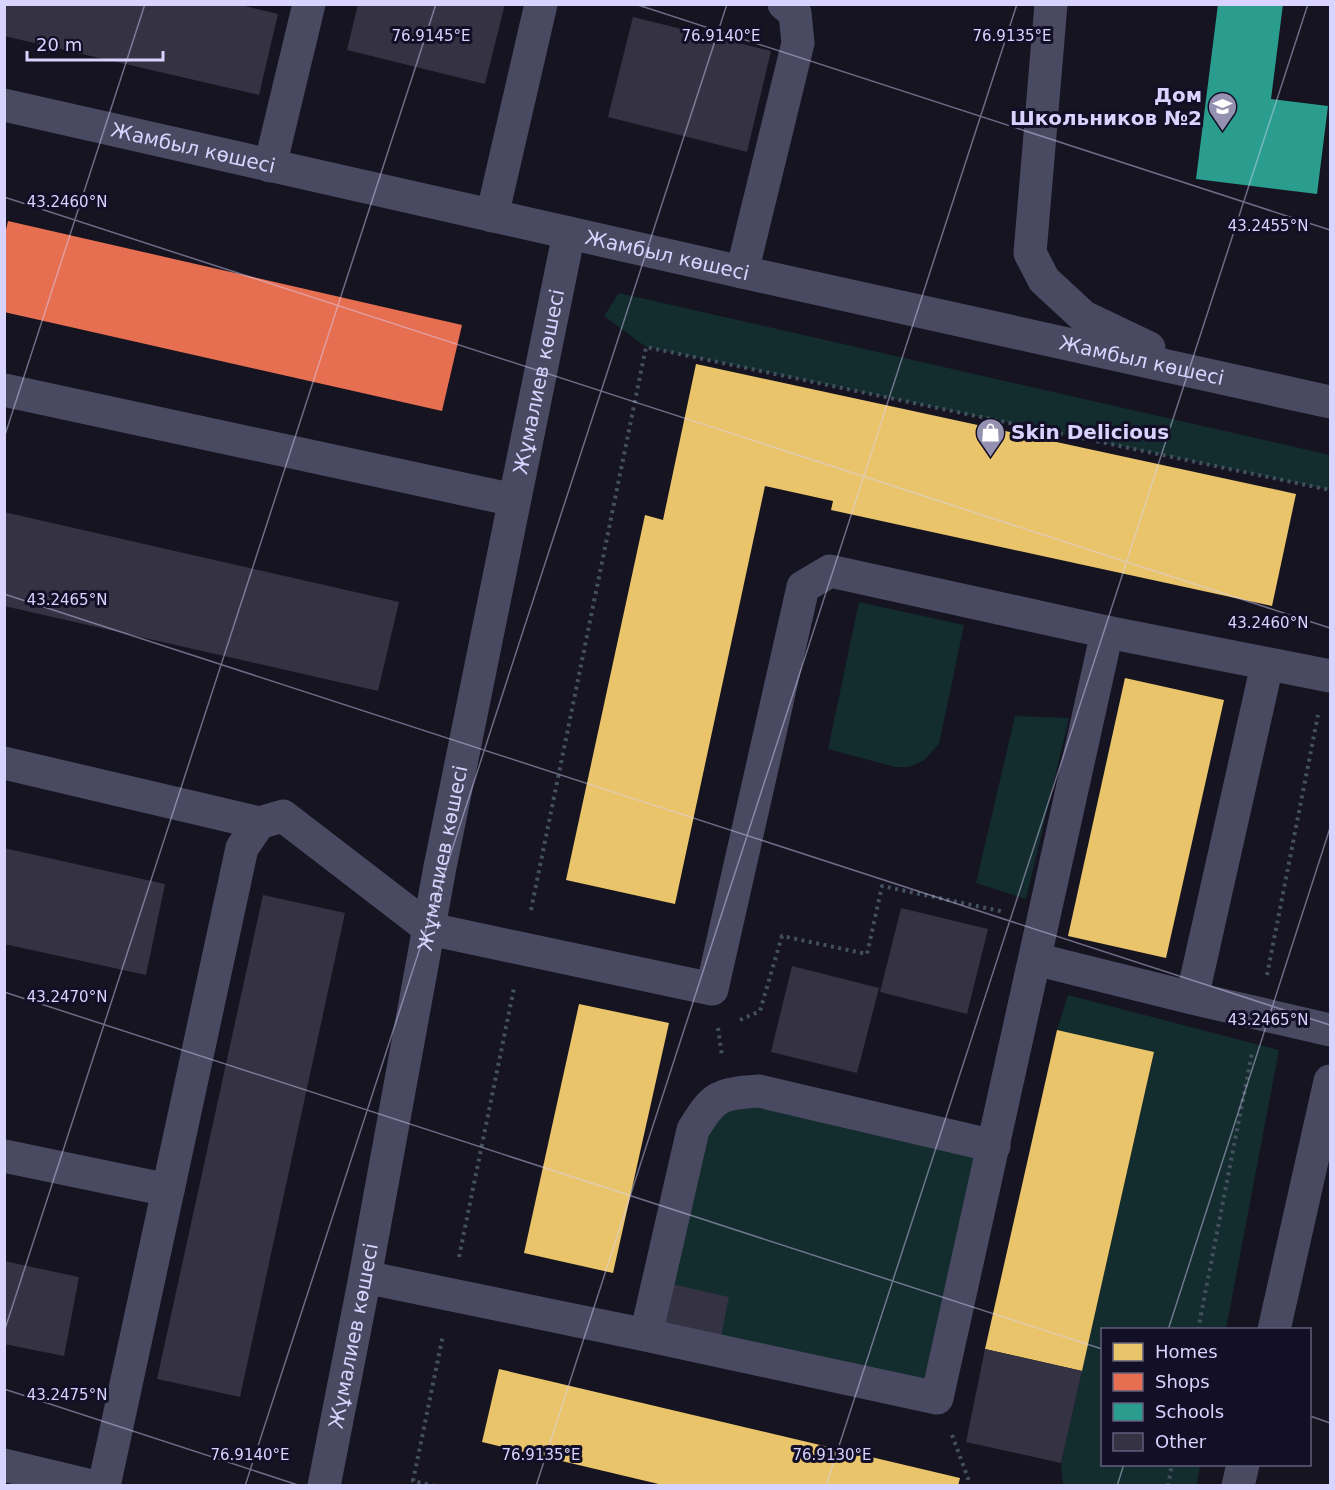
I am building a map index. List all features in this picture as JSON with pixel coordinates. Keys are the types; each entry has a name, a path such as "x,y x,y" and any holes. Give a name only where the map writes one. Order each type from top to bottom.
{"street":[{"path":"270,166 309,4"},
{"path":"492,216 541,4"},
{"path":"742,272 798,43 795,13 784,4"},
{"path":"1051,4 1030,253 1044,280 1084,317 1206,374"},
{"name":"Жамбыл көшесі","path":"4,105 1330,402"},
{"name":"Жұмалиев көшесі","path":"324,1485 430,929 569,233"},
{"path":"4,390 514,500"},
{"path":"4,762 259,824 283,816 430,929 712,989 803,587 830,571 1107,632 1330,676"},
{"path":"365,1277 937,1398 1107,632"},
{"path":"1192,998 1268,664"},
{"path":"104,1485 242,848 259,824"},
{"path":"1035,959 1330,1029"},
{"path":"1274,1328 1330,1081"},
{"path":"646,1335 693,1130 706,1108 726,1094 759,1091 994,1146"},
{"path":"4,1156 168,1190"},
{"path":"4,1465 92,1485"},
{"path":"1238,1485 1243,1466"}],"path":[{"path":"646,347 1330,490"},
{"path":"736,1022 760,1011 782,936 867,954 882,886 1043,920"},
{"path":"937,1398 968,1478 967,1485"},
{"path":"1168,1485 1172,1466"}],"green space":[{"path":"619,293 1330,455 1330,490 646,347 604,316"},
{"path":"859,602 964,625 939,744 923,761 908,767 895,767 828,749"},
{"path":"1015,716 1069,718 1026,899 976,883"},
{"path":"1068,995 1279,1050 1226,1328 1101,1328 1101,1466 1200,1466 1197,1485 1063,1485 1061,1463 1154,1053 1057,1030"},
{"path":"726,1094 994,1146 937,1398 646,1335 693,1130"}],"building: Homes":[{"path":"696,364 1296,494 1272,606 831,510 833,501 765,486 675,904 566,880 645,515 663,520"},
{"path":"1125,678 1224,700 1166,958 1068,936"},
{"path":"579,1004 669,1023 613,1273 524,1253"},
{"path":"1057,1030 1154,1052 1082,1371 985,1349"},
{"path":"499,1369 960,1478 958,1486 667,1486 482,1442"}],"building: Shops":[{"path":"8,221 462,325 442,411 4,312 4,238"}],"building: Schools":[{"path":"1218,4 1283,4 1271,99 1328,106 1317,194 1196,179"}],"building: Other":[{"path":"4,4 237,4 278,14 259,95 4,36"},
{"path":"358,4 505,4 485,84 347,50"},
{"path":"633,17 771,51 747,152 608,117"},
{"path":"4,512 399,602 378,691 4,606"},
{"path":"4,848 165,884 146,975 4,944"},
{"path":"263,895 345,913 240,1397 157,1379"},
{"path":"901,908 988,929 967,1014 880,992"},
{"path":"792,966 879,988 857,1073 771,1052"},
{"path":"4,1261 79,1277 64,1356 4,1344"},
{"path":"659,1281 729,1297 718,1351 646,1335"},
{"path":"985,1349 1082,1371 1061,1463 966,1442"}],"place":[{"name":"Дом Школьников №2","path":"1223,132"},
{"name":"Skin Delicious","path":"990,458"}]}
